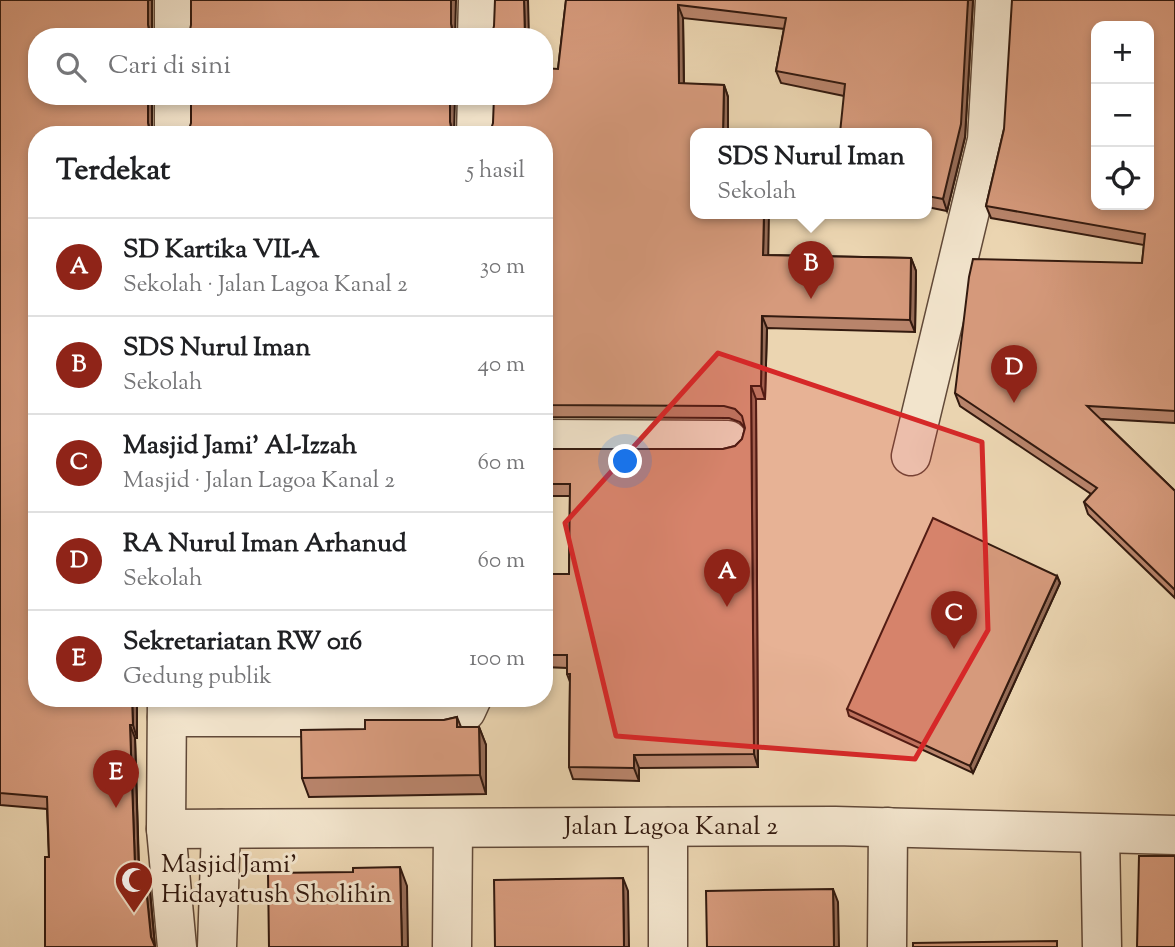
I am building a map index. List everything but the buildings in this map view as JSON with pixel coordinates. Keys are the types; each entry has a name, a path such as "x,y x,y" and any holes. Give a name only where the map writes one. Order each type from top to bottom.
{"street":[{"path":"174,0 174,28"},
{"path":"478,0 478,28"},
{"path":"911,456 987,140 995,0"},
{"path":"174,105 174,126"},
{"path":"476,126 477,105"},
{"path":"553,439 728,440"},
{"path":"177,947 166,829 167,708 451,717 468,707"},
{"path":"668,827 668,947"},
{"path":"887,947 888,827"},
{"name":"Jalan Lagoa Kanal 2","path":"166,829 888,827 1175,835"},
{"path":"217,947 221,829"},
{"path":"452,947 453,829"},
{"path":"1100,834 1102,947"}],"highlighted area":[{"path":"718,353 982,442 988,630 915,759 616,736 565,523"}],"place":[{"name":"SDS Nurul Iman","path":"811,299"},
{"name":"RA Nurul Iman Arhanud","path":"1014,403"},
{"name":"SD Kartika VII-A","path":"727,607"},
{"name":"Masjid Jami' Al-Izzah","path":"954,649"},
{"name":"Sekretariatan RW 016","path":"116,808"},
{"name":"Masjid Jami' Hidayatush Sholihin","path":"134,914"}]}
